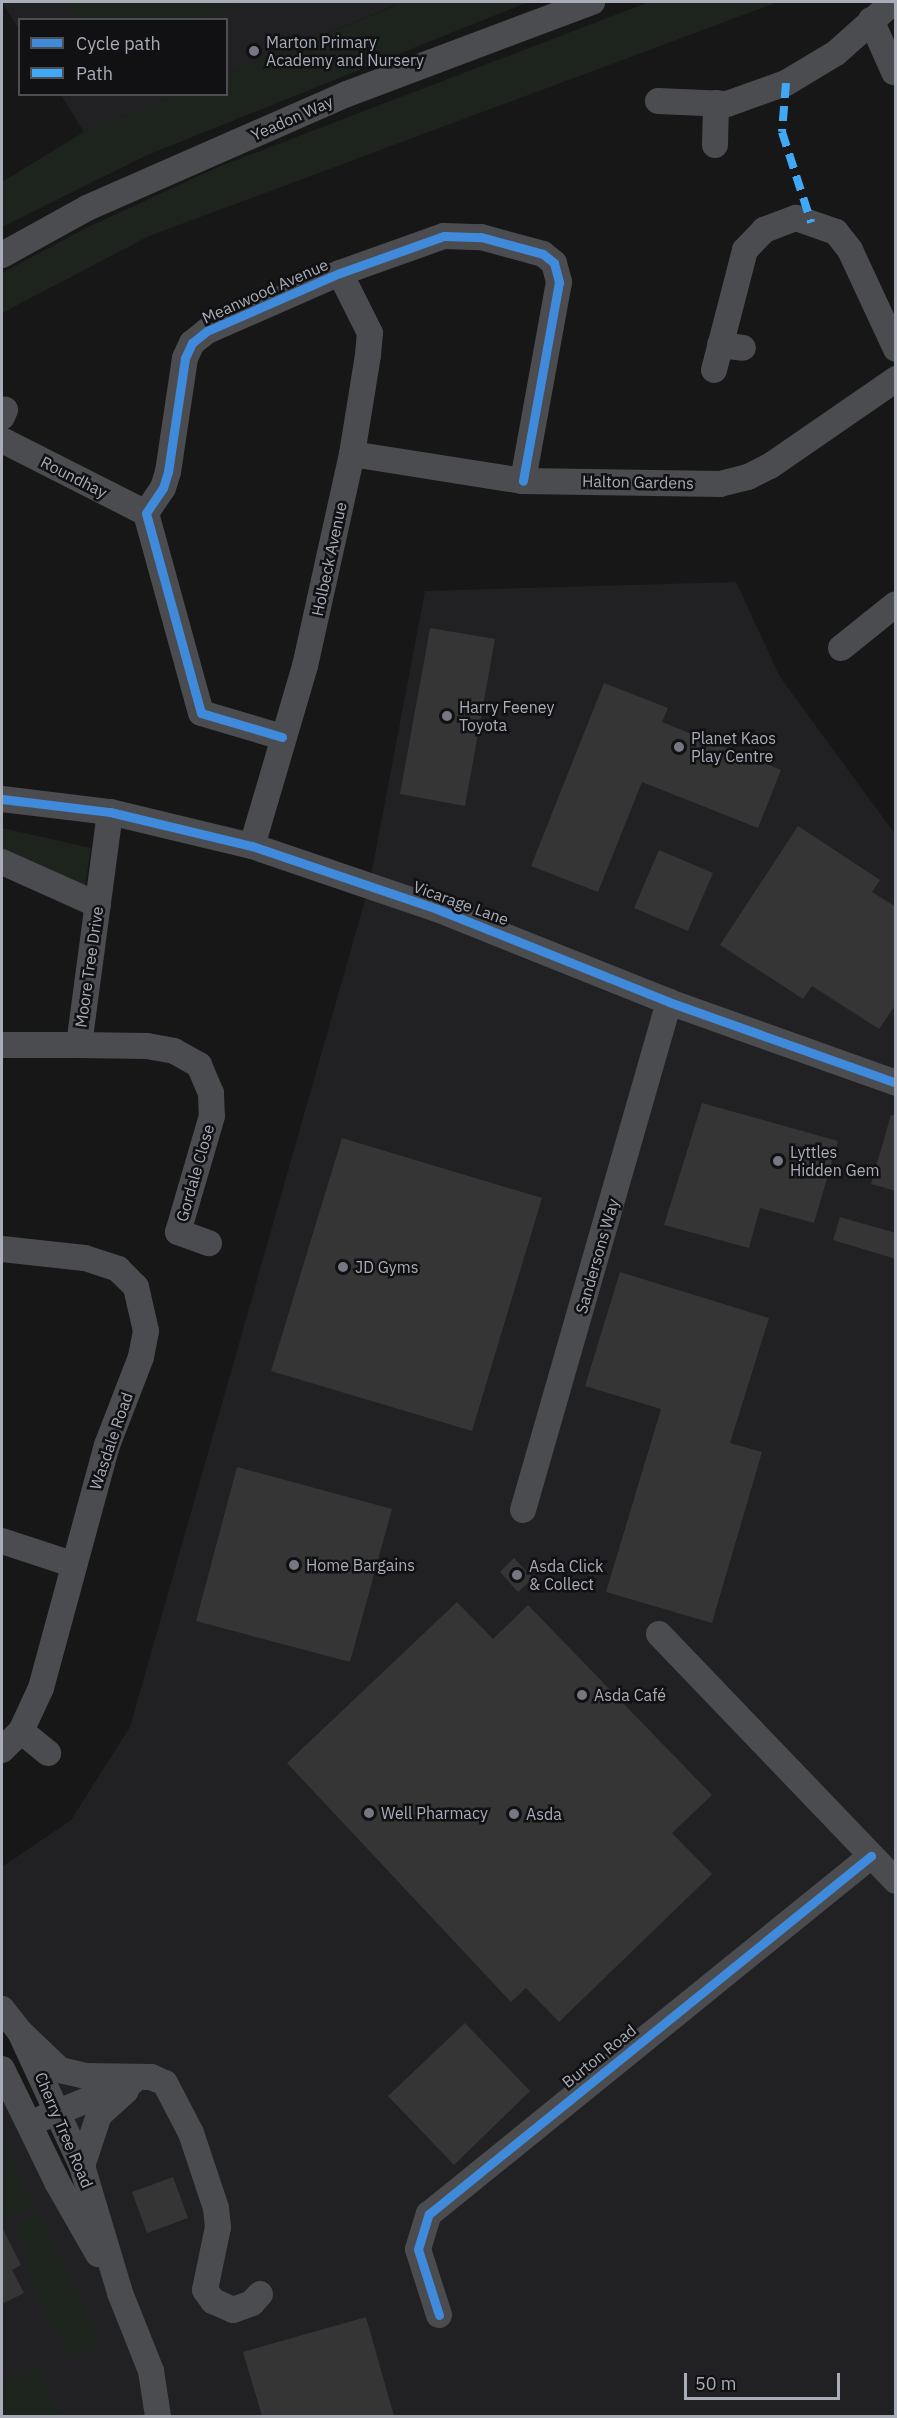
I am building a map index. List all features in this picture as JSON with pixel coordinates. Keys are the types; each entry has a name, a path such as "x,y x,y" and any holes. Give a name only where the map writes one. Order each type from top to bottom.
{"street":[{"name":"Yeadon Way","path":"2,255 87,208 347,94 592,2"},
{"path":"658,101 727,104 786,83 836,53 892,2"},
{"path":"871,20 894,72"},
{"path":"715,145 716,103"},
{"path":"714,370 732,347 745,250 764,230 796,218 836,232 850,250 896,349"},
{"name":"Meanwood Avenue","path":"146,513 163,488 168,471 185,358 192,343 207,331 340,273 444,236 462,234 543,254 554,263 559,282 523,481"},
{"name":"Holbeck Avenue","path":"252,846 282,737 305,666 352,454 370,333 340,273"},
{"name":"Halton Gardens","path":"352,454 523,481 720,484 748,477 770,466 895,380"},
{"name":"Roundhay","path":"2,440 146,513"},
{"path":"146,513 201,713 282,737"},
{"path":"841,648 896,604"},
{"name":"Vicarage Lane","path":"2,799 110,812 252,846 437,909 669,1002 896,1083"},
{"name":"Moore Tree Drive","path":"2,1045 79,1045 110,812"},
{"path":"2,862 98,905"},
{"name":"Sandersons Way","path":"523,1510 669,1002"},
{"name":"Gordale Close","path":"79,1045 147,1046 174,1051 199,1065 211,1092 212,1116 178,1232 210,1243"},
{"name":"Wasdale Road","path":"2,1249 85,1258 118,1269 136,1287 144,1307 146,1331 141,1358 107,1445 72,1564 41,1688 21,1731 2,1750"},
{"path":"2,1540 72,1564"},
{"path":"659,1634 896,1881"},
{"path":"21,1731 48,1753"},
{"name":"Burton Road","path":"440,2315 418,2249 429,2214 871,1856"},
{"name":"Cherry Tree Road","path":"2,2009 20,2032 82,2166 120,2293 151,2371 158,2416"},
{"path":"20,2032 60,2070 86,2076 118,2074 146,2076 165,2083 172,2093 212,2190 218,2227 205,2290 221,2307 233,2310 252,2303 260,2294"},
{"name":"Cherry Tree Road","path":"2,2068 26,2118 120,2293"},
{"path":"56,2106 118,2074"},
{"path":"26,2118 146,2076"},
{"path":"82,2166 90,2135 106,2106 146,2076"}],"shaded area":[{"name":"Marton Primary Academy and Nursery","path":"2,2 394,2 396,5 228,74 228,18 18,18 18,27"},
{"path":"65,2 240,2 211,18 75,18"},
{"path":"395,2 528,2 145,156 2,227 2,182 84,132 174,96 228,96 228,74 395,6"},
{"path":"649,2 778,2 149,236 2,313 2,273 84,229 218,167"},
{"path":"62,96 174,96 84,132"},
{"path":"736,582 780,677 895,834 895,2416 2,2416 2,2069 119,2289 82,2166 2,2009 2,1867 71,1820 130,1727 369,886 425,591"},
{"path":"2,828 91,848 83,899 2,862"},
{"path":"2,2140 34,2206 2,2221"},
{"path":"38,2214 101,2342 74,2358 33,2291 26,2265 31,2261 15,2225"},
{"path":"36,2367 62,2416 2,2416 2,2383"}],"building":[{"name":"Harry Feeney Toyota","path":"430,628 495,639 465,806 400,794"},
{"path":"604,683 668,708 662,722 781,770 758,828 642,782 598,892 531,866"},
{"path":"798,826 880,880 872,892 896,907 896,1004 879,1029 812,986 803,999 720,945"},
{"path":"659,850 713,873 688,931 634,908"},
{"path":"702,1103 838,1141 814,1223 760,1208 749,1248 664,1225"},
{"path":"891,1115 896,1116 896,1191 871,1184"},
{"path":"342,1138 542,1198 472,1431 271,1371"},
{"path":"840,1217 896,1233 896,1259 833,1240"},
{"path":"620,1272 769,1318 730,1443 762,1452 712,1623 606,1592 661,1409 585,1386"},
{"name":"Home Bargains","path":"237,1467 392,1509 350,1662 196,1621"},
{"name":"Asda Click & Collect","path":"514,1558 533,1578 518,1592 500,1572"},
{"name":"Asda","path":"457,1602 493,1639 528,1605 712,1795 672,1833 712,1874 559,2022 526,1988 511,2002 287,1763"},
{"path":"465,2023 530,2091 454,2165 388,2096"},
{"path":"173,2177 188,2218 147,2233 132,2192"},
{"path":"2,2227 21,2265 12,2270 24,2293 2,2304"},
{"path":"366,2317 394,2416 262,2416 243,2352"}],"marked path":[{"path":"786,83 782,132 811,222"}],"cycle path":[{"path":"282,737 201,713 146,513 163,488 168,472 185,358 192,343 207,331 340,273 444,236 481,237 543,254 554,263 559,282 523,481"},
{"path":"2,799 110,812 252,846 437,909 669,1002 896,1083"},
{"path":"439,2315 418,2249 429,2214 871,1856"}],"place":[{"name":"Marton Primary Academy and Nursery","path":"254,51"},
{"name":"Harry Feeney Toyota","path":"447,716"},
{"name":"Planet Kaos Play Centre","path":"679,747"},
{"name":"Lyttles Hidden Gem","path":"778,1161"},
{"name":"JD Gyms","path":"343,1267"},
{"name":"Home Bargains","path":"294,1565"},
{"name":"Asda Click & Collect","path":"517,1575"},
{"name":"Asda Café","path":"582,1695"},
{"name":"Well Pharmacy","path":"369,1813"},
{"name":"Asda","path":"514,1814"}]}
